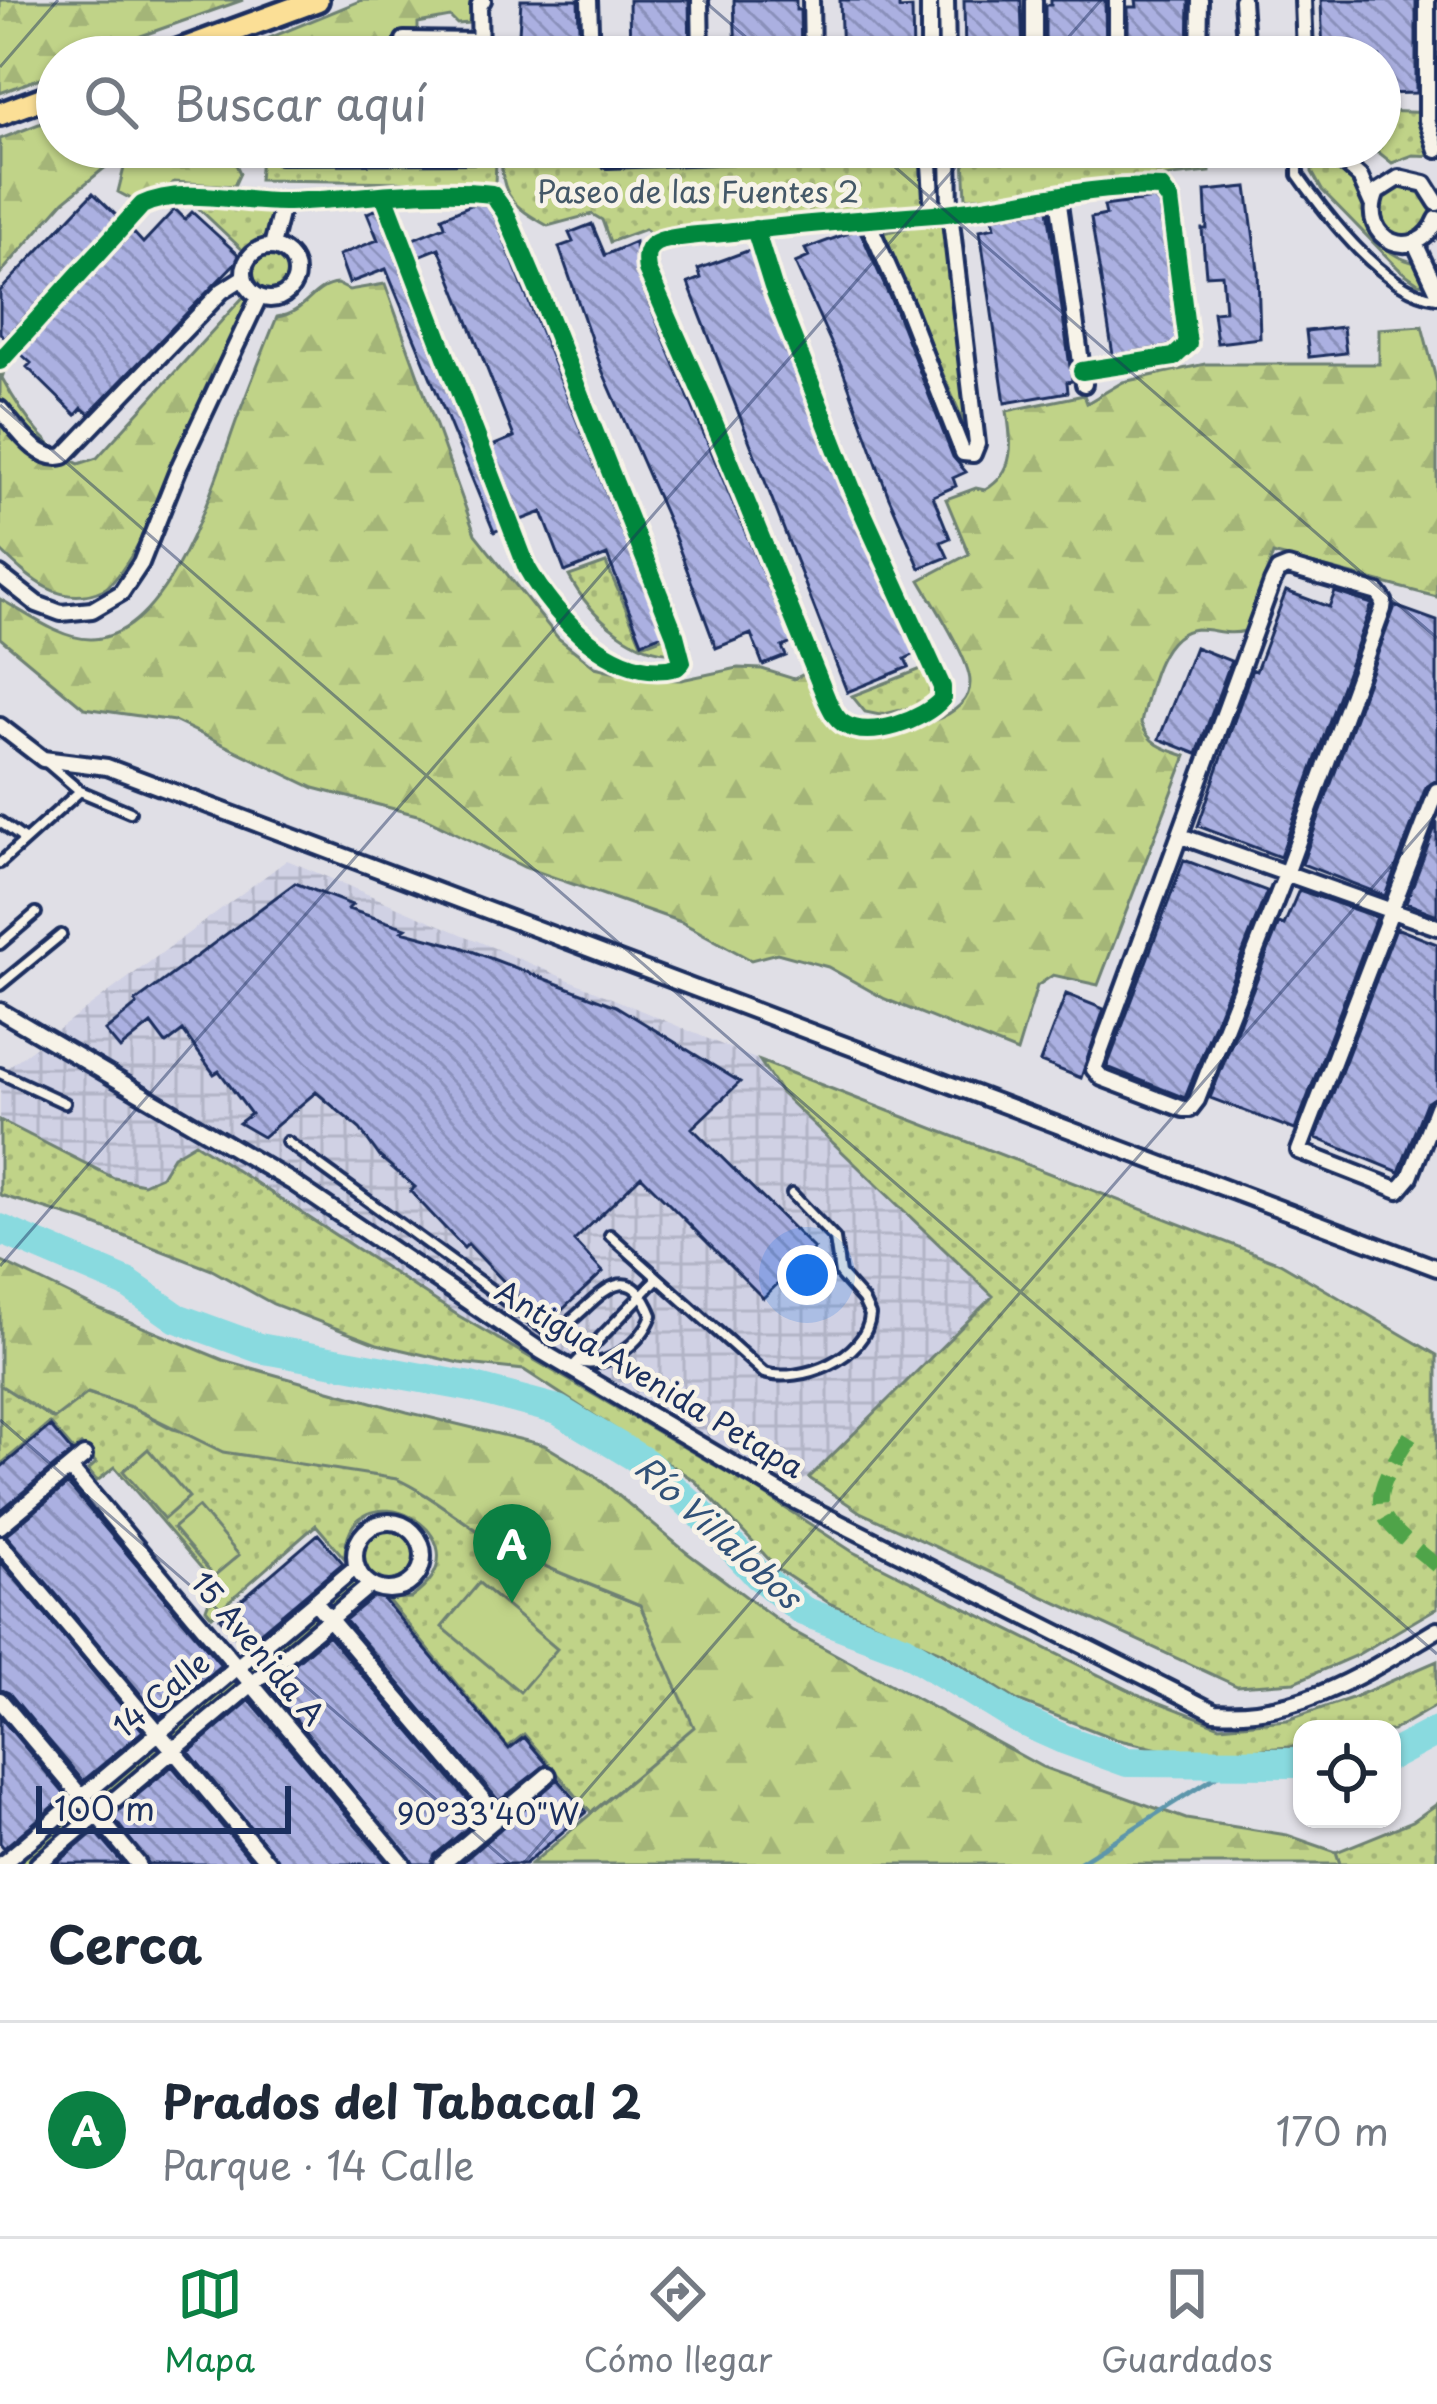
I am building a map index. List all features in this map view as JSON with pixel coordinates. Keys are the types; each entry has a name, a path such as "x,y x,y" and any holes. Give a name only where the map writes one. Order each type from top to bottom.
{"main road":[{"path":"219,36 317,0"},
{"path":"0,114 36,101"}],"street":[{"path":"480,36 483,0"},
{"path":"589,0 590,36"},
{"path":"700,0 701,36"},
{"path":"812,0 812,36"},
{"path":"928,0 929,36"},
{"path":"946,0 947,36"},
{"path":"1034,0 1034,36"},
{"path":"1117,0 1118,36"},
{"path":"1199,36 1200,0"},
{"path":"1242,0 1245,36"},
{"path":"1303,0 1304,36"},
{"path":"1427,0 1427,120 1437,150"},
{"path":"930,168 932,214"},
{"path":"866,217 964,453 970,456 977,444 950,212 949,168"},
{"path":"1350,168 1360,177 1372,204 1373,223 1386,239 1415,243 1432,231 1437,219"},
{"path":"1425,184 1437,171"},
{"path":"1360,177 1387,183 1406,178 1425,184 1437,203"},
{"path":"1372,204 1387,183"},
{"path":"755,229 852,489 942,687 938,705 912,721 866,729 854,728 835,715 645,256 657,242 755,229 866,217 932,214 1058,197 1157,187 1170,200 1188,344 1174,357 1083,378 1058,197"},
{"path":"0,361 142,205 153,200 209,197 284,202 384,195 490,193 505,212 675,635 682,662 677,667 655,669 608,653 569,624 539,589 384,195"},
{"path":"272,246 284,202"},
{"path":"1415,243 1437,294"},
{"path":"272,246 293,259 295,283 276,298 260,297 244,278 250,255 272,246"},
{"path":"0,409 42,454 53,459 64,456 222,291 244,278"},
{"path":"0,575 37,604 62,613 92,610 121,593 141,563 180,465 260,297"},
{"path":"1288,567 1380,594 1384,609 1286,874 1190,1108 1102,1078 1094,1069 1277,573 1288,567"},
{"path":"0,726 43,760 107,766 698,993 917,1070 1437,1268"},
{"path":"1437,790 1299,1151 1399,1190 1410,1177 1437,1107"},
{"path":"1181,836 1437,928"},
{"name":"Antigua Avenida Petapa","path":"0,1011 292,1182 790,1498 1215,1712 1302,1702 1347,1684 1437,1630"},
{"path":"0,1526 84,1456"},
{"name":"15 Avenida A","path":"70,1468 403,1864"},
{"name":"14 Calle","path":"4,1861 356,1567 356,1545 369,1528 390,1521 410,1528 423,1557 414,1579 394,1590 370,1585 38,1864"},
{"path":"0,1544 268,1864"},
{"path":"356,1567 370,1585"},
{"path":"315,1602 498,1817"},
{"path":"0,1700 138,1864"},
{"path":"442,1864 548,1775"}],"lane":[{"path":"1298,168 1298,175 1359,249 1403,286 1437,294"},
{"path":"43,760 80,791 130,812"},
{"path":"0,863 80,791"},
{"path":"0,822 25,841"},
{"path":"0,944 36,913"},
{"path":"0,985 61,935"},
{"path":"0,1073 65,1103"},
{"path":"286,1142 549,1332 564,1329 602,1290 626,1286 640,1297 652,1315 643,1333 598,1365 574,1365"},
{"path":"610,1235 764,1373 776,1377 811,1373 866,1334 870,1315 840,1274 835,1239 792,1194"},
{"path":"574,1365 657,1279"}],"shaded area":[{"path":"287,860 760,1061 781,1093 993,1296 809,1478 759,1491 459,1316 253,1181 173,1156 161,1176 143,1184 114,1178 0,1120 0,1073"}],"green space":[{"path":"0,0 243,0 141,36 36,36 36,80 0,93"},
{"path":"362,0 480,0 469,23 457,24 450,17 418,23 418,36 274,36"},
{"path":"1401,112 1434,113 1437,156 1401,160"},
{"path":"36,125 36,168 104,168 64,201 0,274 0,139"},
{"path":"124,168 238,168 240,173 234,186 174,182 153,203 118,192"},
{"path":"260,168 496,168 495,183 259,180"},
{"name":"Paseo de las Fuentes 2","path":"503,168 929,168 932,215 658,239 645,229 610,242 602,220 592,214 548,226 511,198"},
{"path":"965,168 1210,168 1210,172 966,198"},
{"path":"1312,168 1348,168 1371,190 1369,220 1382,244 1405,260 1436,264 1437,286 1418,283 1400,270 1322,190"},
{"path":"1405,182 1426,190 1434,211 1426,232 1405,240 1384,232 1376,211 1384,190"},
{"path":"191,201 269,207 276,221 252,254 272,251 282,258 289,273 284,290 263,298 249,292 242,271 249,256"},
{"path":"944,220 985,441 982,449 974,446 882,233"},
{"path":"337,284 349,290 385,284 475,534 558,638 595,667 646,679 681,680 738,668 762,669 794,679 812,670 820,698 869,735 930,722 959,707 970,682 957,646 920,580 969,554 946,499 976,488 985,490 1002,475 1010,445 1007,411 1084,395 1087,403 1123,382 1205,364 1379,364 1379,329 1422,326 1437,383 1437,597 1273,554 1245,631 1197,629 1173,640 1157,666 1141,723 1153,741 1186,756 1098,985 1053,975 1037,986 1017,1052 885,999 828,967 777,953 751,960 681,922 524,867 421,816 314,788 174,721 84,708 0,638 0,599 44,625 80,638 120,631 145,612 186,550 277,317"},
{"path":"246,294 253,305 160,505 119,574 104,589 74,596 34,580 0,550 0,351 8,359 2,378 25,415 55,449 79,464 97,458"},
{"path":"606,563 642,645 683,630 690,646 686,652 650,649 633,642 589,606 569,576"},
{"path":"934,664 942,686 931,703 880,715 865,712 852,696"},
{"path":"760,1061 1280,1263 1437,1355 1437,1608 1357,1655 1295,1682 1237,1686 860,1512 809,1478 993,1296 781,1093"},
{"path":"0,1120 114,1178 143,1184 161,1176 173,1156 195,1143 459,1316 759,1491 853,1552 1137,1694 1220,1726 1287,1720 1437,1661 1437,1705 1401,1726 1401,1720 1293,1720 1293,1747 1185,1755 1115,1739 1018,1701 941,1652 829,1603 779,1570 695,1481 524,1370 459,1363 377,1344 273,1304 212,1270 85,1221 0,1195"},
{"path":"0,1261 101,1310 223,1360 544,1445 594,1475 686,1552 791,1630 1042,1767 1186,1819 1287,1835 1336,1852 1340,1864 531,1864 694,1727 640,1605 511,1550 397,1479 223,1452 131,1407 88,1393 54,1419 0,1385"},
{"path":"0,1385 53,1419 87,1393 131,1407 173,1429 397,1479 511,1550 640,1605 695,1727 591,1813 524,1734 508,1747 387,1599 411,1598 434,1574 438,1551 429,1531 411,1517 389,1510 367,1514 351,1529 345,1559 316,1525 212,1616 206,1609 215,1584 115,1467 97,1481 88,1470 96,1463 81,1445 74,1451 50,1423 0,1465"},
{"path":"148,1449 189,1497 164,1519 123,1471"},
{"path":"198,1507 239,1555 214,1576 173,1528"},
{"path":"389,1525 411,1534 420,1556 411,1578 389,1587 367,1578 358,1556 367,1534"},
{"path":"356,1567 370,1585 38,1864 2,1864"},
{"path":"479,1583 557,1649 520,1692 442,1627"},
{"path":"1437,1804 1437,1864 1340,1864 1336,1852 1413,1821"}],"building":[{"path":"521,0 578,0 579,36 519,36"},
{"path":"629,0 689,0 690,36 630,36"},
{"path":"734,0 796,0 801,36 735,36"},
{"path":"840,0 899,0 899,9 912,8 913,36 841,36"},
{"path":"964,0 1021,0 1022,36 965,36"},
{"path":"1051,0 1105,0 1106,36 1045,36 1045,5 1051,5"},
{"path":"1136,0 1189,0 1188,36 1128,36 1128,7 1137,7"},
{"path":"1321,0 1416,0 1416,93 1401,93 1401,36 1322,36"},
{"path":"1247,187 1258,270 1260,338 1217,343 1213,312 1225,311 1222,274 1206,275 1205,191"},
{"path":"93,193 117,216 5,338 0,333 0,291"},
{"path":"1155,199 1176,340 1169,346 1113,355 1091,218 1106,215 1104,206"},
{"path":"473,204 486,205 495,218 663,634 642,642 607,555 565,572 542,512 521,520 492,446 514,437 439,248 419,256 413,239 445,226 442,217"},
{"path":"175,209 185,219 192,212 241,257 89,414 82,408 76,415 27,367 31,363 21,354 133,232 143,243"},
{"path":"377,209 500,529 494,532 386,269 349,283 339,255 378,240 367,213"},
{"path":"1048,209 1072,381 1067,382 1068,392 1005,403 980,230 995,227 993,218"},
{"path":"592,224 605,255 635,242 637,275 792,643 782,647 786,656 763,665 751,634 716,648 673,532 602,370 559,247 573,242 569,233"},
{"path":"860,231 896,311 953,457 966,472 953,478 956,486 933,496 950,538 941,542 948,557 920,568 841,365 795,263 809,257 805,249"},
{"path":"750,250 842,493 915,654 905,659 909,667 847,692 688,283 701,278 698,269"},
{"path":"1343,327 1346,353 1309,357 1306,331"},
{"path":"1286,591 1329,607 1335,592 1372,604 1280,857 1198,826 1252,669 1256,671"},
{"path":"1395,606 1437,621 1437,780 1426,787 1385,896 1302,864"},
{"path":"1195,647 1231,661 1197,754 1159,739"},
{"path":"1437,822 1437,915 1406,903"},
{"path":"1184,860 1267,891 1185,1098 1107,1067"},
{"path":"295,883 352,905 348,909 406,928 402,931 461,947 616,1006 740,1082 692,1128 814,1249 763,1298 641,1176 574,1241 603,1272 549,1322 527,1306 468,1244 464,1248 360,1129 316,1092 263,1137 239,1123 251,1114 183,1031 166,1044 151,1024 120,1049 105,1031 135,1002"},
{"path":"1299,890 1376,917 1295,1130 1210,1098 1279,923 1284,925"},
{"path":"1396,928 1437,944 1437,1096 1426,1103 1399,1172 1316,1138"},
{"path":"1066,994 1104,1009 1081,1078 1040,1062"},
{"path":"50,1426 72,1452 0,1511 0,1468"},
{"path":"68,1484 221,1665 160,1717 6,1535"},
{"path":"318,1534 343,1563 244,1646 220,1618"},
{"path":"0,1561 143,1731 83,1781 9,1693 0,1689"},
{"path":"378,1593 509,1749 524,1737 547,1764 499,1801 345,1620"},
{"path":"328,1635 482,1816 435,1855 431,1864 414,1864 268,1686"},
{"path":"250,1700 388,1864 280,1864 189,1752"},
{"path":"0,1717 66,1796 4,1848 0,1843"},
{"path":"172,1766 254,1864 149,1864 112,1816"},
{"path":"558,1779 586,1812 525,1864 460,1864"},
{"path":"95,1831 123,1864 56,1864"}],"waterway":[{"name":"Río Villalobos","path":"0,1229 127,1283 177,1318 259,1348 471,1387 558,1410 646,1463 758,1575 803,1611 904,1649 1016,1718 1063,1739 1127,1762 1293,1763"},
{"name":"Río Villalobos","path":"1401,1750 1437,1731"},
{"path":"1077,1864 1234,1765"}],"marked path":[{"path":"1410,1436 1385,1480 1382,1509 1399,1534 1437,1566"}],"cycle path":[{"path":"755,229 773,287 852,489 942,687 942,699 910,720 868,730 844,724 827,700 647,270 649,249 660,241 687,236 724,233 733,232 758,229 808,224 962,211 1104,190 1161,188 1170,200 1188,344 1174,357 1082,371"},
{"path":"0,361 142,205 159,199 195,196 289,202 314,201 391,194 416,193 492,194 505,212 542,299 675,635 682,662 677,667 631,665 589,642 553,606 527,568 384,195"}],"place":[{"name":"Prados del Tabacal 2","path":"512,1603"}]}
